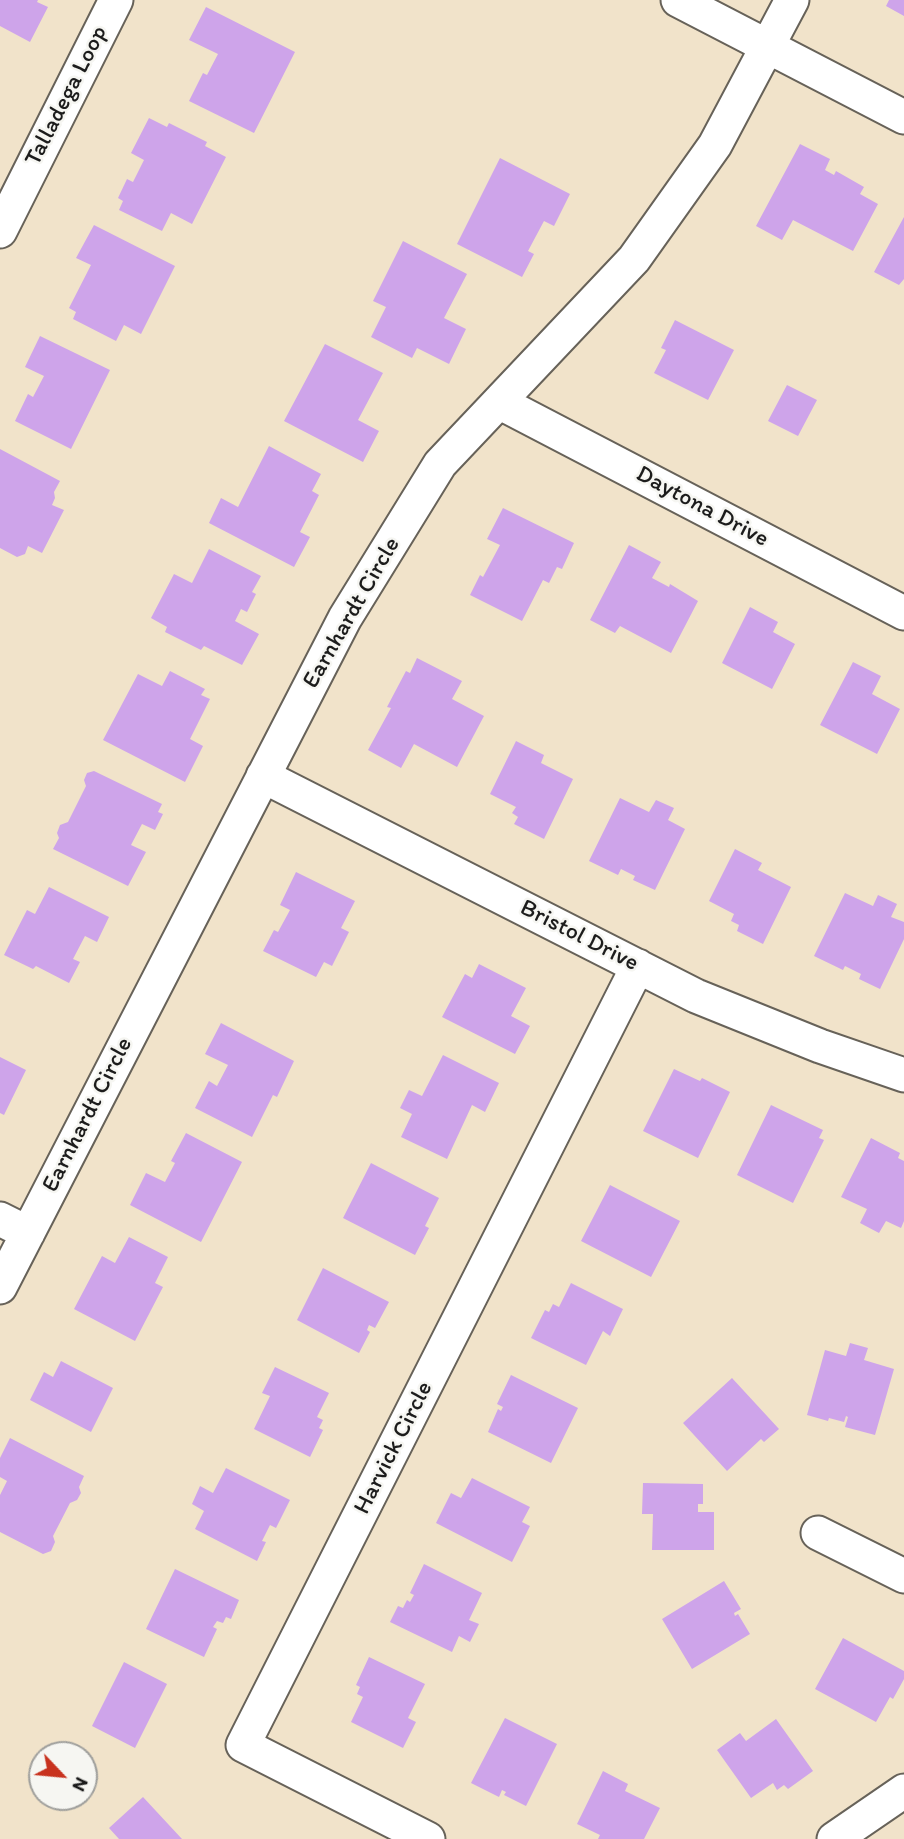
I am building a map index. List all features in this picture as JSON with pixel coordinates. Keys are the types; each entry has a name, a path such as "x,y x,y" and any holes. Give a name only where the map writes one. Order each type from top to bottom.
{"street":[{"name":"Talladega Loop","path":"0,230 116,0"},
{"path":"678,0 904,117"},
{"name":"Earnhardt Circle","path":"0,1287 14,1226 263,776 345,618 440,464 634,259 715,145 792,0"},
{"name":"Daytona Drive","path":"499,402 904,613"},
{"name":"Bristol Drive","path":"263,776 709,1001 820,1046 904,1075"},
{"name":"Harvick Circle","path":"428,1839 243,1745 638,966"},
{"path":"818,1533 904,1576"},
{"path":"834,1839 904,1791"}],"building":[{"path":"0,0 38,0 37,2 48,7 30,42 0,26"},
{"path":"889,0 904,0 904,16 886,6"},
{"path":"206,7 295,52 254,133 189,101 203,73 207,75 218,54 189,40"},
{"path":"149,118 167,127 169,123 207,142 205,146 226,157 192,224 171,213 162,231 119,210 123,201 118,198 127,179 133,182 144,160 131,153"},
{"path":"800,144 830,159 825,170 834,175 836,171 864,187 860,194 878,204 853,251 793,220 782,240 756,226"},
{"path":"500,158 570,194 554,226 544,221 528,251 534,254 522,277 457,244"},
{"path":"904,217 904,279 899,285 874,272"},
{"path":"94,225 175,266 141,334 124,325 116,341 73,319 76,312 69,308 91,265 76,258"},
{"path":"403,241 467,274 444,318 466,329 449,364 417,348 412,358 371,337 386,307 373,301"},
{"path":"675,320 734,350 708,400 654,373 666,350 661,348"},
{"path":"40,336 110,370 71,449 15,421 28,394 33,397 44,376 25,367"},
{"path":"325,344 383,373 358,420 379,431 363,462 284,421"},
{"path":"787,385 817,400 798,436 768,421"},
{"path":"269,446 321,474 312,491 319,495 300,532 310,537 294,567 209,523 221,498 238,507"},
{"path":"0,449 60,481 54,492 52,505 64,510 42,553 28,546 25,554 17,557 0,548"},
{"path":"503,508 574,543 562,569 557,567 549,583 543,580 522,621 470,595 500,545 487,539"},
{"path":"629,545 661,562 652,578 669,587 670,584 698,601 671,653 620,626 615,633 590,620"},
{"path":"209,549 261,576 252,592 256,594 247,612 241,609 235,621 259,634 242,665 204,646 201,650 165,632 167,627 151,618 174,574 192,583"},
{"path":"750,607 778,622 773,632 795,644 772,689 722,663"},
{"path":"417,658 462,681 452,699 484,716 457,767 414,744 401,768 368,750 391,708 387,707 406,671 410,673"},
{"path":"853,662 881,676 872,694 900,709 877,754 820,725"},
{"path":"170,671 205,689 201,695 210,699 190,739 203,746 185,782 103,740 138,674 162,686"},
{"path":"516,741 544,755 541,763 573,779 544,839 514,824 518,817 512,813 516,807 490,794"},
{"path":"94,771 162,804 158,812 163,814 155,830 142,824 131,845 146,852 128,886 53,849 59,838 57,833 60,825 68,822 86,786 84,780 87,773"},
{"path":"620,798 649,812 656,800 674,808 668,820 685,829 655,890 633,880 635,876 621,869 618,875 589,861"},
{"path":"735,849 762,863 758,870 791,887 763,944 737,931 739,925 731,921 734,914 709,901"},
{"path":"296,872 355,901 341,928 349,932 332,966 324,962 316,977 263,951 274,930 278,932 290,910 280,905"},
{"path":"49,887 109,917 97,942 85,936 73,959 80,962 69,983 36,966 33,969 4,955 27,910 35,914"},
{"path":"845,893 873,906 878,895 897,904 891,917 904,922 904,939 880,989 859,979 861,974 845,966 843,970 814,956"},
{"path":"479,964 526,988 511,1016 530,1026 515,1054 442,1017 465,974 472,978"},
{"path":"221,1023 294,1061 277,1097 273,1095 252,1137 195,1108 209,1081 217,1086 228,1065 205,1054"},
{"path":"443,1055 499,1083 485,1112 472,1105 447,1159 401,1137 412,1114 400,1108 409,1090 422,1096"},
{"path":"0,1057 26,1070 4,1115 0,1113"},
{"path":"674,1069 700,1081 702,1078 730,1092 698,1158 643,1131"},
{"path":"771,1105 823,1130 819,1138 824,1140 793,1203 737,1175"},
{"path":"186,1133 242,1162 201,1242 130,1205 146,1173 165,1182 175,1163 171,1161"},
{"path":"871,1138 900,1153 898,1158 904,1161 904,1221 901,1228 886,1221 879,1233 860,1223 867,1209 841,1197"},
{"path":"371,1163 439,1198 425,1226 429,1228 415,1255 343,1218"},
{"path":"610,1185 680,1221 651,1277 581,1241"},
{"path":"129,1237 168,1257 155,1283 163,1287 135,1341 74,1309 102,1256 115,1263"},
{"path":"323,1268 389,1302 375,1328 369,1325 367,1330 370,1332 359,1353 297,1320"},
{"path":"571,1283 623,1309 610,1336 603,1331 586,1365 531,1338 545,1310 549,1312 553,1304 559,1307"},
{"path":"850,1343 868,1348 864,1360 894,1369 875,1435 845,1427 846,1416 844,1422 807,1415 825,1350 846,1356"},
{"path":"61,1361 113,1388 91,1432 30,1400 44,1372 53,1377"},
{"path":"275,1367 329,1393 317,1417 323,1420 319,1428 323,1430 310,1457 254,1429 270,1396 262,1393"},
{"path":"511,1375 578,1408 551,1463 488,1432 498,1409 501,1411 503,1407 497,1404"},
{"path":"732,1378 779,1429 764,1442 761,1439 727,1471 683,1423"},
{"path":"10,1438 84,1476 79,1487 81,1493 77,1500 70,1503 53,1536 55,1542 51,1551 43,1554 0,1532 0,1495 7,1481 0,1477 0,1458"},
{"path":"226,1468 290,1500 276,1528 270,1525 257,1561 195,1529 204,1511 192,1504 200,1486 213,1493"},
{"path":"472,1478 530,1507 522,1522 530,1526 512,1562 436,1523 451,1493 461,1498"},
{"path":"643,1483 703,1484 703,1504 698,1504 698,1512 714,1512 714,1550 652,1550 653,1514 642,1514"},
{"path":"424,1564 482,1593 469,1620 479,1624 470,1642 459,1636 452,1652 390,1622 398,1606 403,1608 407,1600 410,1602 414,1595 410,1593"},
{"path":"175,1569 239,1600 231,1619 226,1617 223,1623 217,1621 213,1627 217,1629 204,1657 146,1629"},
{"path":"724,1581 741,1609 734,1613 735,1616 738,1614 750,1634 692,1669 662,1619"},
{"path":"843,1638 904,1671 904,1679 876,1722 815,1689"},
{"path":"369,1657 425,1684 408,1718 416,1722 403,1748 351,1722 363,1697 357,1694 360,1687 356,1685"},
{"path":"124,1662 167,1684 135,1748 92,1726"},
{"path":"505,1718 557,1744 526,1806 504,1795 506,1792 502,1790 499,1797 471,1783"},
{"path":"776,1719 813,1771 788,1789 784,1785 777,1790 773,1783 751,1798 717,1750 740,1733 746,1741"},
{"path":"603,1771 628,1784 625,1791 660,1808 644,1839 598,1839 600,1835 577,1824"},
{"path":"143,1797 182,1839 119,1839 109,1828"}]}
